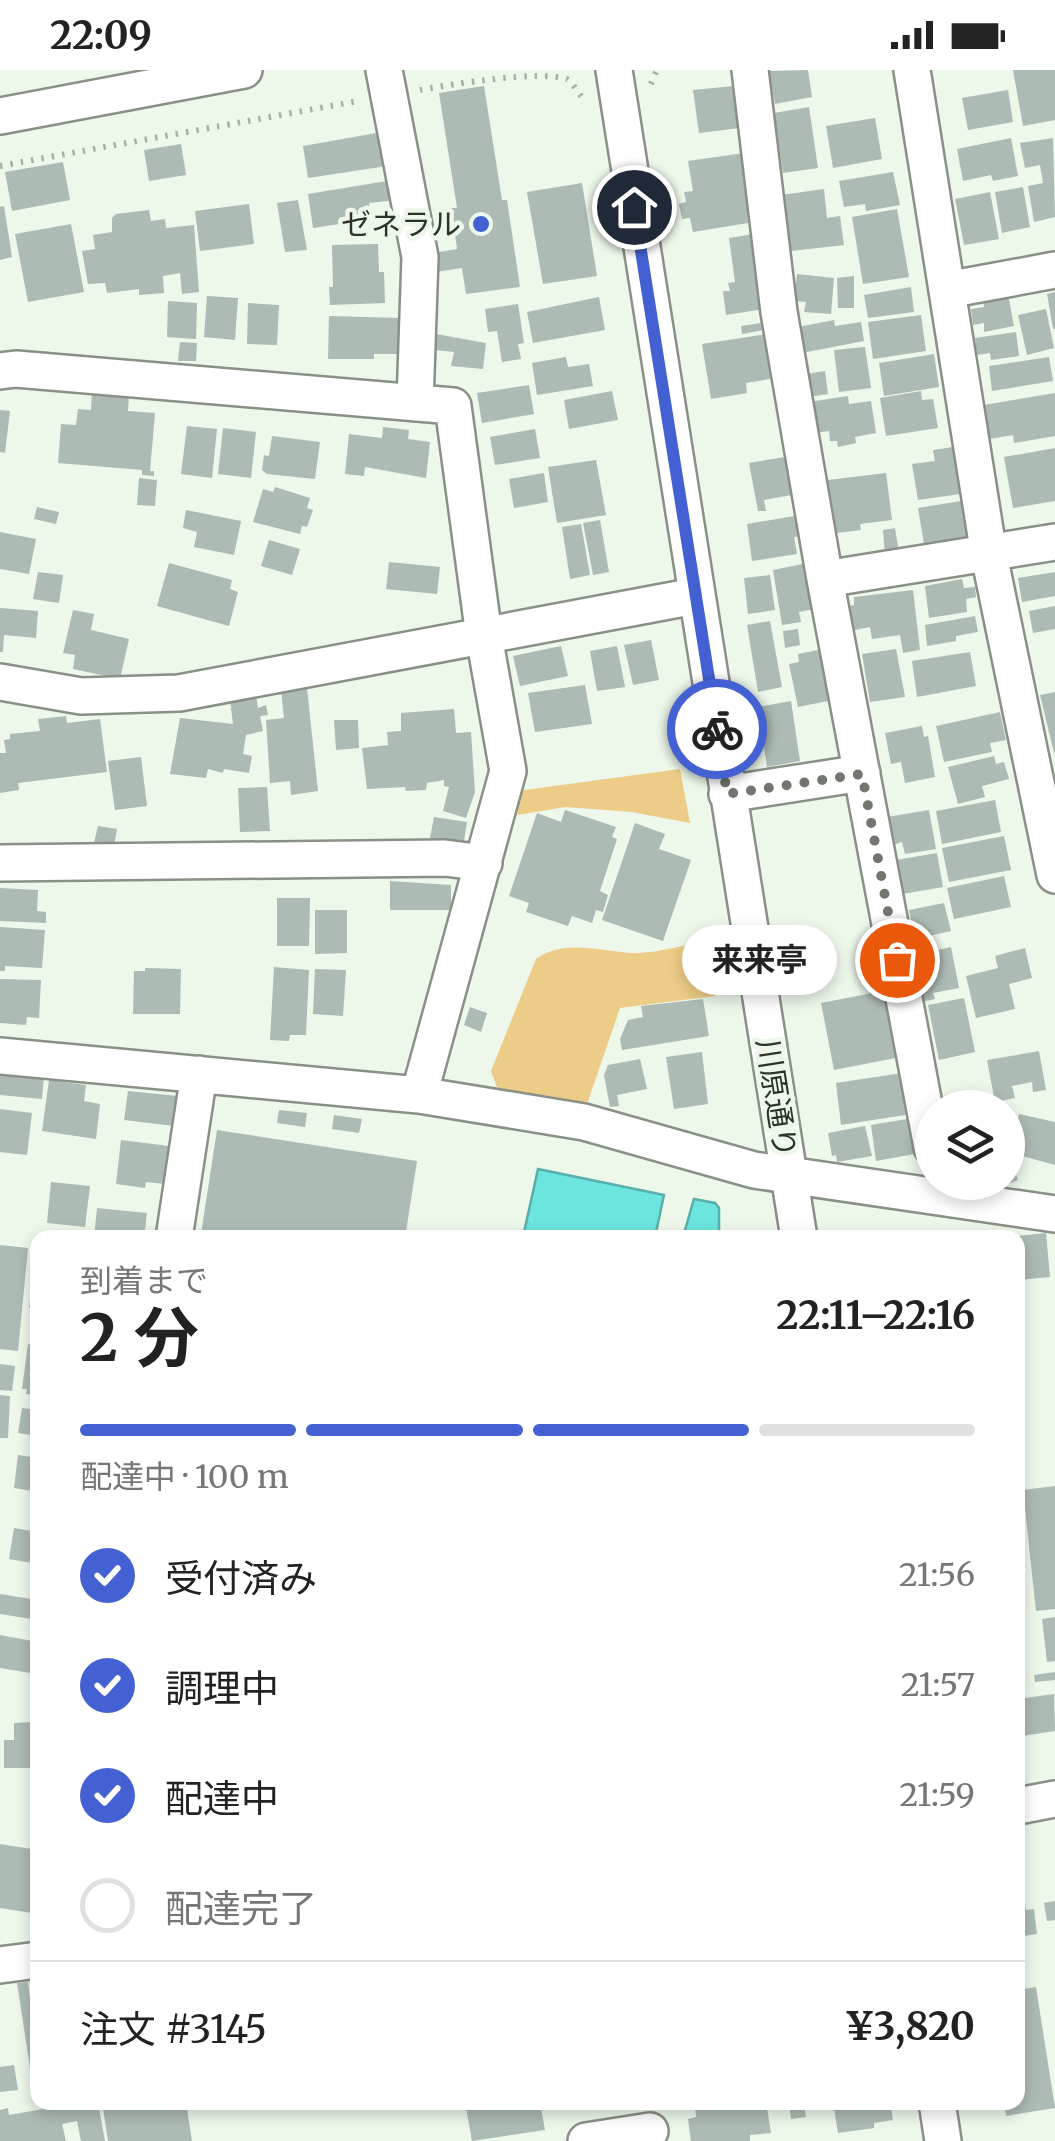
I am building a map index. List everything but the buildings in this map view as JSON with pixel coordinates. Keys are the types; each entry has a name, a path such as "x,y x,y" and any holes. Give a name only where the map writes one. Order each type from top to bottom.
{"street":[{"path":"0,116 244,70"},
{"path":"750,70 778,312 921,1090"},
{"path":"912,70 989,555 1045,775 1055,875"},
{"name":"川原通り","path":"615,80 798,1230"},
{"path":"386,83 420,257 416,403"},
{"path":"947,290 1055,270"},
{"path":"0,371 16,369 453,406 484,636 508,771 420,1096"},
{"path":"825,579 1055,542"},
{"path":"0,682 81,696 178,693 695,596"},
{"path":"727,794 862,774"},
{"path":"0,863 425,858 484,863"},
{"path":"0,1056 420,1096 584,1122 754,1170 915,1188"},
{"path":"175,1230 199,1074"},
{"path":"988,1200 1055,1214"},
{"path":"1025,1805 1055,1799"},
{"path":"0,1965 30,1961"},
{"path":"937,2110 942,2141"},
{"path":"586,2141 649,2125"}],"path":[{"path":"0,166 386,83 547,71 568,79 582,97 615,80"}],"shaded area":[{"path":"680,769 690,823 632,812 565,807 518,815 517,791"},
{"path":"710,941 715,996 620,1008 586,1107 498,1090 491,1071 536,959 573,947 638,953"}],"water":[{"path":"538,1169 664,1195 656,1230 525,1230"},
{"path":"694,1199 715,1203 719,1208 719,1230 685,1230"}],"way so far":[{"path":"717,729 727,794 862,774 897,960"}],"place":[{"name":"ゼネラル","path":"481,224"},
{"name":"来来亭","path":"897,960"}],"route":[{"path":"634,207 717,729"}]}
